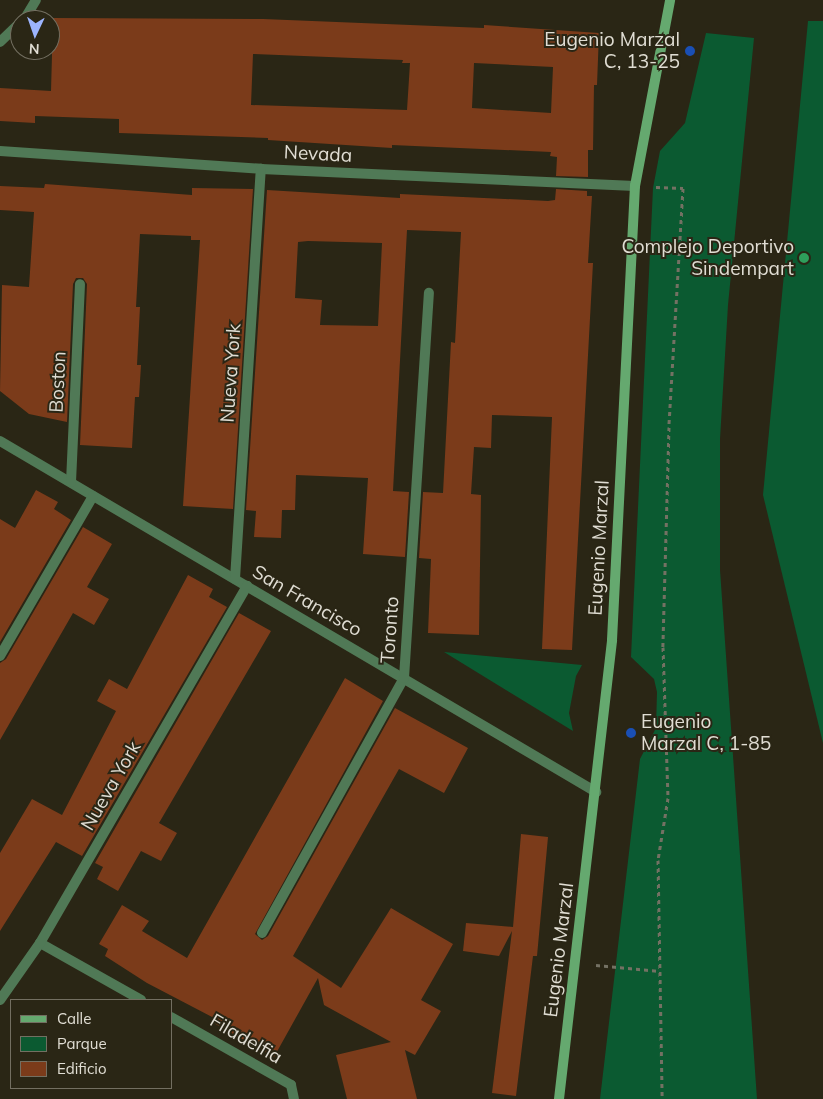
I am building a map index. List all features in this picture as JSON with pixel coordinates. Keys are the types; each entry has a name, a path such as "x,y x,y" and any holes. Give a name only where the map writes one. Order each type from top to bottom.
{"main road":[{"name":"Eugenio Marzal","path":"559,1099 596,792 612,640 635,186 670,0"}],"street":[{"path":"0,42 10,32"},
{"name":"Nevada","path":"0,151 261,169 635,186"},
{"name":"Nueva York","path":"235,579 261,169"},
{"name":"Boston","path":"70,482 80,284"},
{"name":"Toronto","path":"262,933 404,678 429,293"},
{"name":"San Francisco","path":"0,441 596,792"},
{"path":"0,656 94,496"},
{"name":"Nueva York","path":"0,1000 40,943 247,586"},
{"path":"40,943 139,999"},
{"name":"Filadelfia","path":"172,1018 291,1085 294,1099"}],"path":[{"path":"635,186 683,188 669,427 663,647 668,798 658,860 662,1099"},
{"path":"575,962 660,971"}],"green space":[{"name":"Complejo Deportivo Sindempart","path":"808,21 823,21 823,743 763,495"},
{"path":"706,33 754,38 728,305 720,439 720,570 757,1099 600,1099 640,759 656,728 657,692 654,679 631,657 653,188 660,151 685,123"},
{"path":"444,652 582,665 576,676 569,713 573,731"}],"building":[{"path":"60,18 263,19 484,28 484,25 599,33 597,85 594,85 593,150 588,150 588,177 556,176 557,157 550,156 551,152 392,145 392,148 268,140 268,138 119,133 119,119 35,116 35,123 0,121 0,88 51,91 52,60 60,60","holes":["253,54 403,60 402,63 410,63 407,110 251,105","474,63 553,67 551,113 472,108"]},
{"path":"45,184 192,195 192,188 253,189 233,509 183,506 200,240 191,240 191,236 140,234 136,307 140,307 137,365 141,365 139,397 135,397 132,448 80,445 87,284 83,278 76,278 73,284 67,422 29,414 0,391 2,285 29,287 34,212 0,210 0,186 44,188"},
{"path":"556,189 587,191 587,196 592,196 588,263 593,263 572,650 542,649 552,417 492,415 491,448 474,447 471,494 481,495 479,635 428,633 431,559 419,558 423,492 443,493 451,342 455,343 461,232 407,230 393,491 409,492 405,557 363,554 368,478 296,475 295,510 282,510 281,538 254,537 256,511 246,510 267,190 400,198 400,194 555,200","holes":["298,242 382,243 378,326 320,325 322,300 295,298"]},
{"path":"36,490 58,502 54,509 71,520 0,642 0,519 15,528"},
{"path":"83,527 112,544 87,587 109,599 94,625 73,613 0,740 0,663 6,659"},
{"path":"188,575 213,589 209,597 227,607 82,856 56,842 0,931 0,853 32,799 62,815 116,711 97,701 109,679 127,689"},
{"path":"239,613 271,631 159,823 177,833 161,861 141,851 118,891 97,879 103,867 95,863"},
{"path":"345,678 383,701 255,934 262,940 268,936 395,708 468,748 444,793 399,769 293,956 341,988 391,908 453,944 421,1000 441,1011 415,1055 405,1050 417,1099 347,1099 336,1055 391,1042 324,1005 318,978 274,1057 212,1022 214,1018 147,983 105,956 108,949 99,944 122,905 149,921 142,931 187,958"},
{"path":"521,834 548,837 537,956 533,956 516,1096 492,1093 512,931 499,956 463,951 466,923 513,927"}],"place":[{"name":"Eugenio Marzal C, 13-25","path":"690,51"},
{"name":"Complejo Deportivo Sindempart","path":"804,258"},
{"name":"Eugenio Marzal C, 1-85","path":"631,733"}]}
